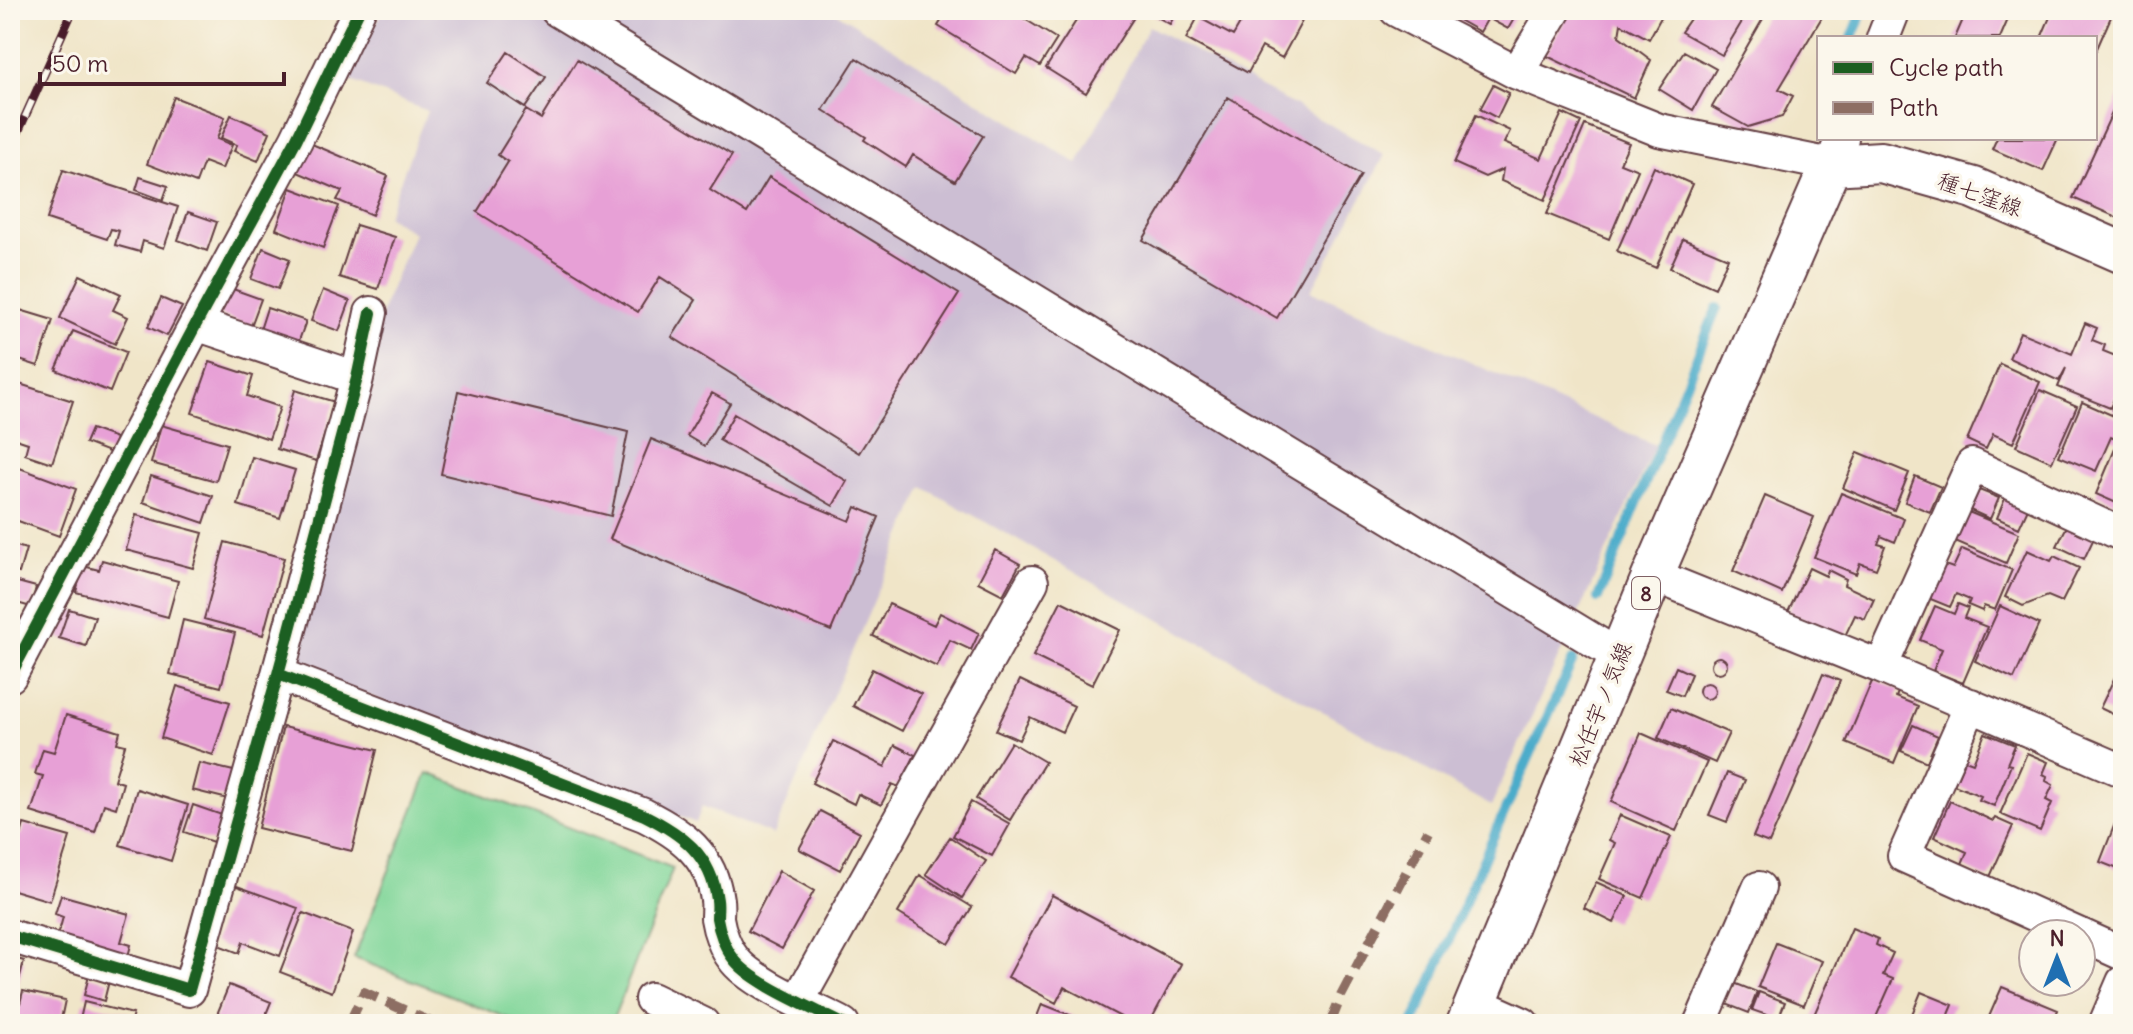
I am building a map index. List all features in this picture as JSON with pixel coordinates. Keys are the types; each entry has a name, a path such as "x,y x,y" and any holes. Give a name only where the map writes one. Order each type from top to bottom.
{"main road":[{"name":"松任宇ノ気線","path":"1471,1014 1653,575 1837,152"},
{"name":"種七窪線","path":"1837,152 1974,188 2123,253"}],"street":[{"path":"10,676 296,140 359,10"},
{"path":"557,10 1619,656"},
{"path":"1396,10 1517,73 1659,130 1837,152"},
{"path":"1517,73 1555,10"},
{"path":"1884,36 1894,10"},
{"path":"10,936 189,990 278,674 357,378 371,313"},
{"path":"196,324 357,378"},
{"path":"1881,667 1972,465 2123,535"},
{"path":"1653,575 1881,667 2123,771"},
{"path":"798,1001 1032,582"},
{"path":"278,674 671,828 691,844 705,864 717,901 717,920 723,940 731,957 745,973 843,1024"},
{"path":"1971,705 1904,856 2041,918"},
{"path":"1700,1024 1759,888"},
{"path":"2097,943 2123,954"},
{"path":"2105,1024 2123,982"},
{"path":"651,999 703,1024"},
{"path":"1471,1014 1523,1024"}],"shaded area":[{"path":"384,10 832,10 1078,164 1149,26 1385,155 1311,291 1655,445 1491,806 923,487 773,835 702,806 696,823 300,669 294,658 294,644 385,302 414,233 387,216 427,111 344,78"}],"green space":[{"path":"428,773 673,868 611,1024 523,1024 354,958"}],"building":[{"path":"948,10 1010,10 1057,39 1040,66 1026,58 1016,74 938,26"},
{"path":"1083,10 1122,10 1134,17 1086,93 1046,68"},
{"path":"1154,10 1177,10 1170,24 1152,14"},
{"path":"1248,10 1308,10 1282,58 1262,47 1248,73 1186,39 1198,17 1233,36"},
{"path":"1441,10 1519,10 1508,29 1488,18 1480,32"},
{"path":"1571,10 1665,10 1649,39 1621,24 1619,36 1651,60 1634,98 1545,55"},
{"path":"1689,10 1749,10 1722,55 1681,32 1694,13"},
{"path":"1768,10 1825,12 1779,89 1793,96 1782,117 1748,127 1712,107"},
{"path":"1967,10 1993,10 2009,17 2001,36 1956,36"},
{"path":"2053,10 2114,10 2097,48 2097,36 2042,36"},
{"path":"1684,51 1716,69 1693,110 1659,89"},
{"path":"508,52 546,77 525,108 487,83"},
{"path":"856,58 983,136 955,181 913,155 906,167 823,110"},
{"path":"577,60 732,155 710,190 747,213 769,177 959,294 859,453 672,337 696,300 660,277 638,312 477,212 508,162 498,155 526,110 541,119"},
{"path":"1493,85 1509,93 1497,118 1480,109"},
{"path":"2123,89 2123,220 2073,198"},
{"path":"174,97 225,117 217,139 232,145 222,169 204,162 196,183 147,164"},
{"path":"1228,97 1361,175 1277,318 1143,240"},
{"path":"1562,113 1581,122 1545,200 1501,181 1503,169 1485,177 1454,163 1476,115 1510,131 1504,143 1541,159"},
{"path":"231,115 270,132 258,161 234,151 237,145 221,138"},
{"path":"1585,125 1629,143 1620,163 1638,170 1609,239 1547,214"},
{"path":"1996,140 2057,140 2043,171 1992,149"},
{"path":"307,142 388,176 372,215 337,200 342,191 295,171"},
{"path":"1654,167 1692,184 1656,268 1617,251"},
{"path":"63,170 178,207 164,248 143,241 140,252 115,245 119,231 111,229 107,239 47,219"},
{"path":"140,177 168,186 163,200 136,190"},
{"path":"291,188 339,206 323,248 276,229"},
{"path":"188,212 217,222 207,251 178,240"},
{"path":"356,225 395,237 378,289 339,277"},
{"path":"1683,239 1728,258 1715,288 1670,268"},
{"path":"263,248 290,259 278,289 251,279"},
{"path":"80,275 121,294 113,310 128,317 115,344 60,318"},
{"path":"230,288 261,299 251,326 220,315"},
{"path":"323,290 350,301 339,331 311,321"},
{"path":"161,298 182,307 167,336 148,327"},
{"path":"10,307 53,320 38,366 10,357"},
{"path":"267,308 306,321 297,346 259,333"},
{"path":"2085,323 2097,328 2092,340 2105,345 2103,351 2123,359 2123,378 2110,408 2058,387 2066,368 2059,381 2009,358 2020,332 2072,354"},
{"path":"73,331 126,352 110,392 56,370"},
{"path":"210,362 253,376 247,396 280,407 269,439 192,413"},
{"path":"2000,364 2040,382 2013,443 1993,434 1986,449 1967,440"},
{"path":"10,381 73,401 52,463 25,454 28,443 10,437"},
{"path":"2123,383 2123,414 2112,410"},
{"path":"295,390 335,402 316,461 277,449"},
{"path":"2040,390 2077,406 2052,462 2016,446"},
{"path":"458,391 628,432 611,516 441,474"},
{"path":"712,393 730,403 704,446 687,436"},
{"path":"2082,402 2123,420 2117,440 2111,437 2096,471 2059,456"},
{"path":"734,414 847,481 833,506 719,440"},
{"path":"161,425 227,444 216,481 151,463"},
{"path":"91,429 116,438 111,453 85,443"},
{"path":"2123,430 2123,506 2096,494"},
{"path":"651,439 850,521 856,507 879,517 831,631 610,539"},
{"path":"1858,452 1909,473 1894,510 1843,488"},
{"path":"252,457 295,470 280,518 238,505"},
{"path":"17,467 76,489 59,536 10,518 10,485"},
{"path":"151,476 213,496 204,523 143,502"},
{"path":"1915,476 1941,487 1930,512 1905,502"},
{"path":"1979,490 1999,498 1990,519 1970,510"},
{"path":"1841,493 1904,519 1895,542 1881,536 1878,544 1885,546 1876,569 1860,563 1856,574 1814,557"},
{"path":"1765,496 1814,517 1782,593 1733,571"},
{"path":"2006,496 2029,506 2019,528 1997,518"},
{"path":"1966,511 2019,533 2006,563 1953,540"},
{"path":"136,515 203,533 193,568 126,550"},
{"path":"2068,524 2095,536 2084,559 2057,546"},
{"path":"225,542 284,558 263,635 204,619"},
{"path":"10,544 26,549 19,573 10,571"},
{"path":"1962,549 2012,570 1995,610 1984,606 1982,611 1968,605 1970,600 1956,594 1950,607 1928,598 1942,564 1953,568"},
{"path":"995,550 1020,564 1003,595 978,582"},
{"path":"2027,550 2051,561 2054,556 2079,568 2062,602 2048,596 2023,606 2005,597"},
{"path":"102,560 178,581 168,617 76,592 83,566 99,570"},
{"path":"1809,568 1826,576 1828,570 1846,579 1844,585 1874,599 1865,619 1855,615 1844,638 1788,612"},
{"path":"10,580 36,587 31,607 10,601"},
{"path":"1061,601 1120,630 1092,685 1033,656"},
{"path":"889,604 934,625 940,613 979,633 971,650 950,640 937,667 873,636"},
{"path":"1958,604 1968,608 1964,618 1987,627 1963,683 1933,671 1942,649 1920,640 1935,606 1954,614"},
{"path":"2000,606 2039,624 2014,679 1975,661"},
{"path":"69,609 95,617 86,646 59,638"},
{"path":"183,620 235,633 221,687 170,674"},
{"path":"1716,657 1722,657 1727,665 1725,671 1716,673 1711,668 1711,662"},
{"path":"2123,660 2123,719 2100,708"},
{"path":"1676,667 1691,674 1682,696 1666,690"},
{"path":"872,669 921,694 902,731 853,706"},
{"path":"1823,674 1840,681 1769,843 1753,837"},
{"path":"1873,679 1899,690 1896,697 1918,706 1894,763 1846,743"},
{"path":"1020,680 1074,706 1062,732 1030,717 1019,740 996,730"},
{"path":"1704,683 1710,683 1715,691 1713,697 1704,699 1699,694 1699,688"},
{"path":"177,686 230,702 213,755 161,738"},
{"path":"1671,708 1729,733 1715,763 1658,738"},
{"path":"66,715 120,732 117,743 125,745 114,780 123,783 116,808 104,804 95,832 31,812 43,776 35,774 43,749 54,752"},
{"path":"1913,725 1938,736 1927,762 1901,751"},
{"path":"283,727 377,750 352,851 258,828"},
{"path":"1641,733 1707,762 1676,831 1611,802"},
{"path":"1985,733 2015,745 2007,764 2011,765 1994,806 1979,800 1981,796 1954,785 1965,760 1973,763"},
{"path":"833,741 885,767 895,745 915,755 899,787 892,784 881,805 858,794 854,804 812,783"},
{"path":"1011,742 1045,762 1010,820 976,799"},
{"path":"2027,753 2048,762 2043,774 2047,776 2046,781 2053,785 2046,800 2052,803 2040,831 2000,814"},
{"path":"199,763 238,772 232,800 192,790"},
{"path":"1727,773 1745,780 1727,822 1709,815"},
{"path":"137,789 188,805 171,861 120,845"},
{"path":"1950,801 1993,821 1995,818 2013,826 1989,879 1961,866 1967,852 1934,837"},
{"path":"971,802 1010,824 992,856 953,836"},
{"path":"2123,803 2123,871 2100,862"},
{"path":"193,805 222,815 213,842 184,832"},
{"path":"820,811 860,832 840,870 799,849"},
{"path":"1620,815 1671,837 1643,898 1599,879 1615,843 1609,840"},
{"path":"24,824 70,837 50,901 10,889 10,832 21,835"},
{"path":"950,837 986,861 962,898 926,874"},
{"path":"779,871 814,891 782,949 748,931"},
{"path":"920,875 972,907 949,944 898,913"},
{"path":"1596,882 1627,896 1614,923 1584,908"},
{"path":"234,885 298,908 280,956 243,942 239,953 213,943"},
{"path":"61,895 129,914 121,942 131,945 127,960 57,939 63,917 55,914"},
{"path":"1052,895 1181,964 1149,1024 1134,1024 1064,987 1056,1003 1008,977"},
{"path":"303,913 353,932 332,992 280,972"},
{"path":"1852,928 1878,939 1876,945 1893,953 1883,975 1893,979 1873,1024 1810,1024"},
{"path":"1776,943 1822,961 1804,1005 1758,987"},
{"path":"10,957 24,961 11,1011 10,1011"},
{"path":"89,976 109,981 104,1001 84,995"},
{"path":"1734,983 1757,992 1749,1013 1726,1004"},
{"path":"229,985 271,1002 262,1024 213,1024"},
{"path":"2002,987 2017,993 2017,998 2029,998 2058,1010 2052,1024 1999,1024 1988,1019"},
{"path":"23,991 65,1000 60,1024 15,1024"},
{"path":"1759,992 1785,1002 1778,1019 1752,1010"},
{"path":"1921,992 1953,1005 1945,1024 1908,1024"},
{"path":"84,1002 133,1014 130,1024 79,1024"},
{"path":"1042,1004 1080,1019 1078,1024 1034,1024"}],"waterway":[{"path":"1853,36 1863,10"},
{"path":"1598,598 1717,308"},
{"path":"1413,1024 1573,660"}],"railway":[{"path":"10,150 73,10"}],"marked path":[{"path":"1330,1024 1341,996 1428,831"},
{"path":"349,1024 364,992 435,1024"}],"cycle path":[{"path":"10,676 296,140 359,10"},
{"path":"10,936 189,990 278,674 357,378 371,313"},
{"path":"278,674 644,815 671,830 692,848 708,870 714,884 719,928 733,958 753,977 843,1024"}]}
